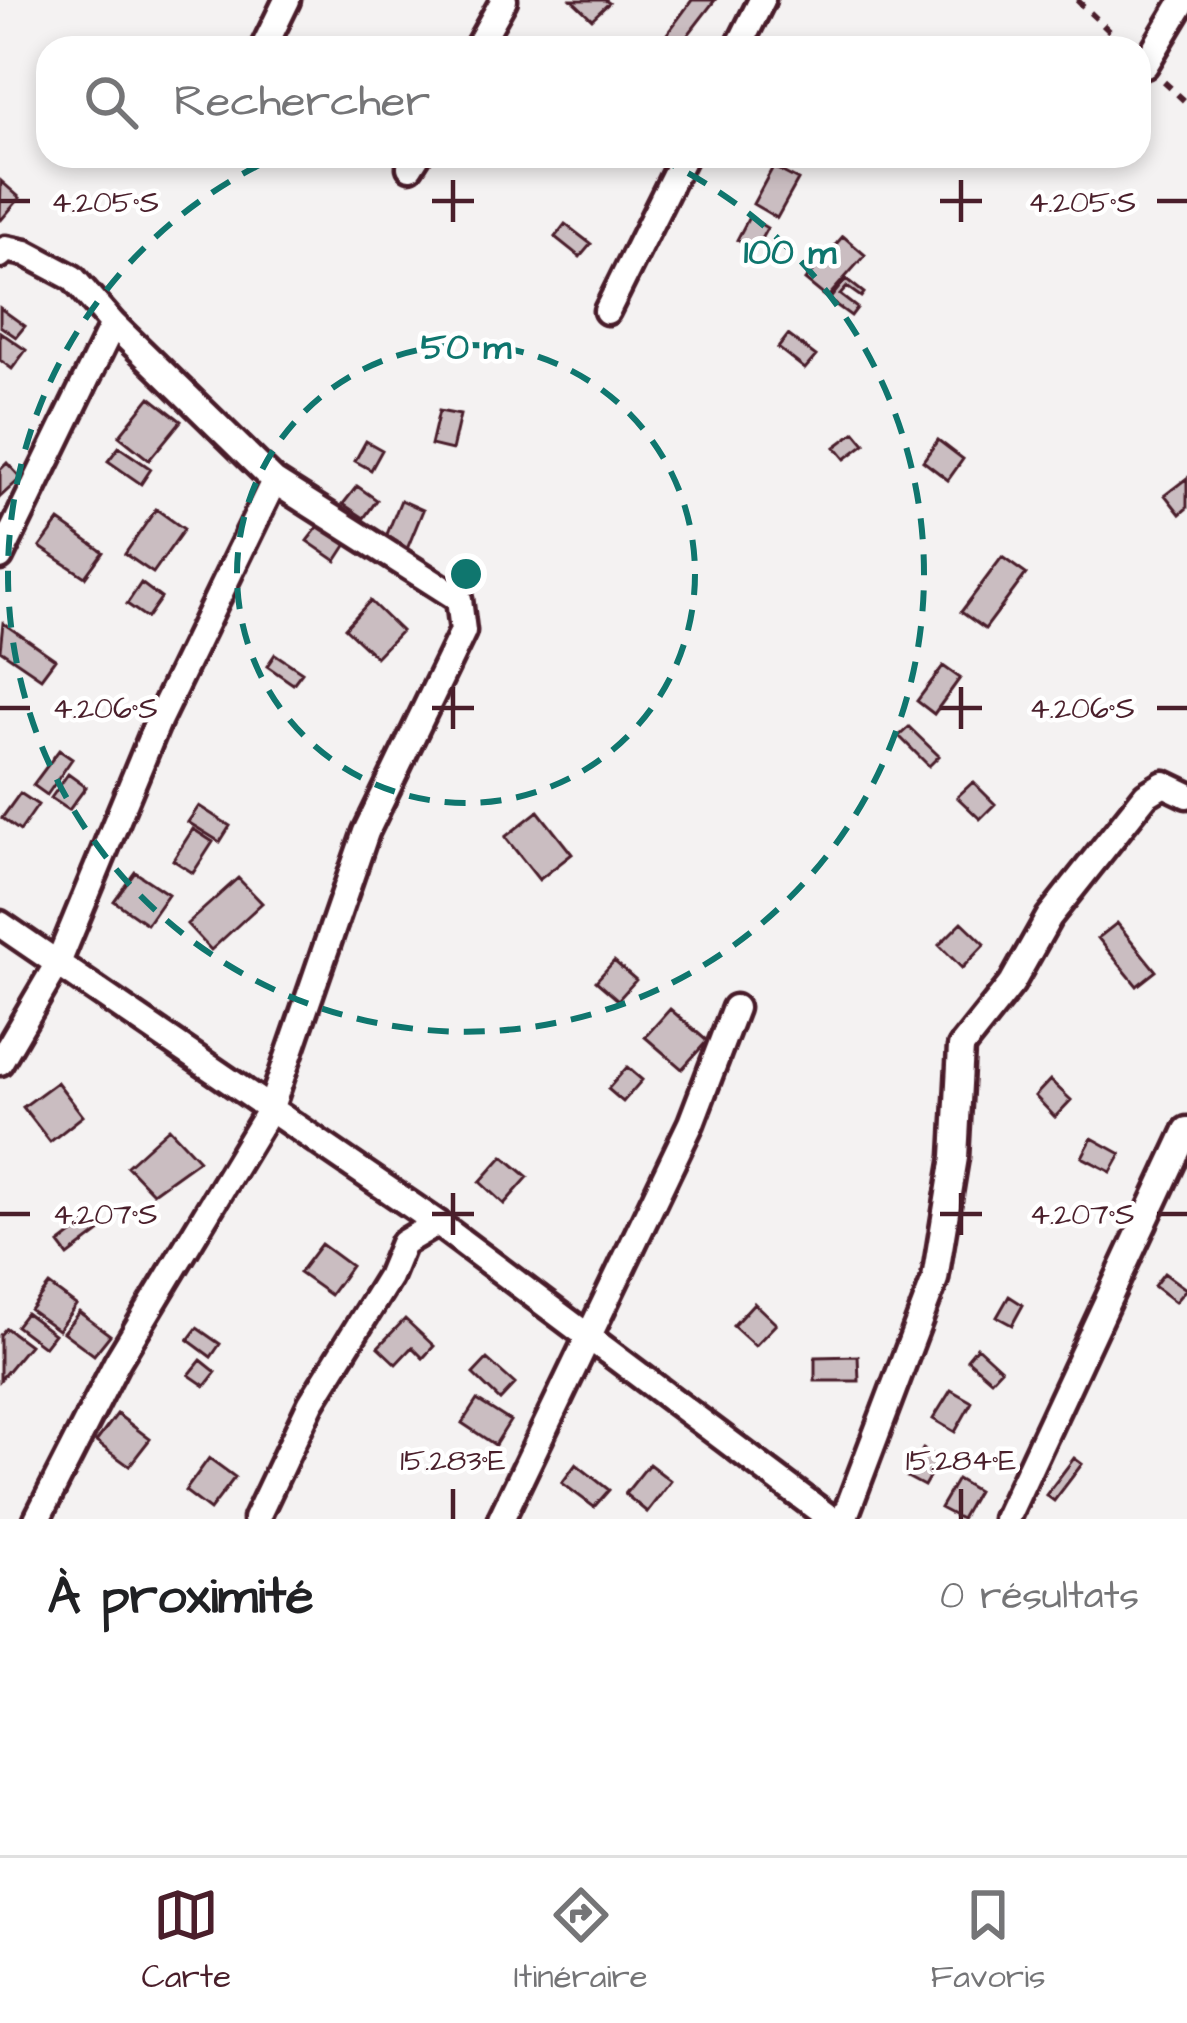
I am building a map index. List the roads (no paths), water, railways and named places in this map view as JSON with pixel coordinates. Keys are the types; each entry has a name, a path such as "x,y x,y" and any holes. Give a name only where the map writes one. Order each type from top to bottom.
{"street":[{"path":"269,36 287,0"},
{"path":"484,36 504,0"},
{"path":"744,36 762,0"},
{"path":"1151,39 1184,0"},
{"path":"607,310 678,168"},
{"path":"0,255 6,249 26,253 74,278 112,324 274,481 459,599 463,631 366,832 271,1108 117,1362 37,1519"},
{"path":"0,557 112,324"},
{"path":"0,1062 58,963 159,719 274,481"},
{"path":"844,1519 935,1279 955,1157 961,1047 1012,983 1049,917 1147,795 1164,784 1187,795"},
{"path":"0,924 437,1223 831,1519"},
{"path":"501,1519 691,1123 735,1008"},
{"path":"1006,1519 1187,1130"},
{"path":"256,1519 311,1403 388,1277 403,1243 437,1223"}]}
